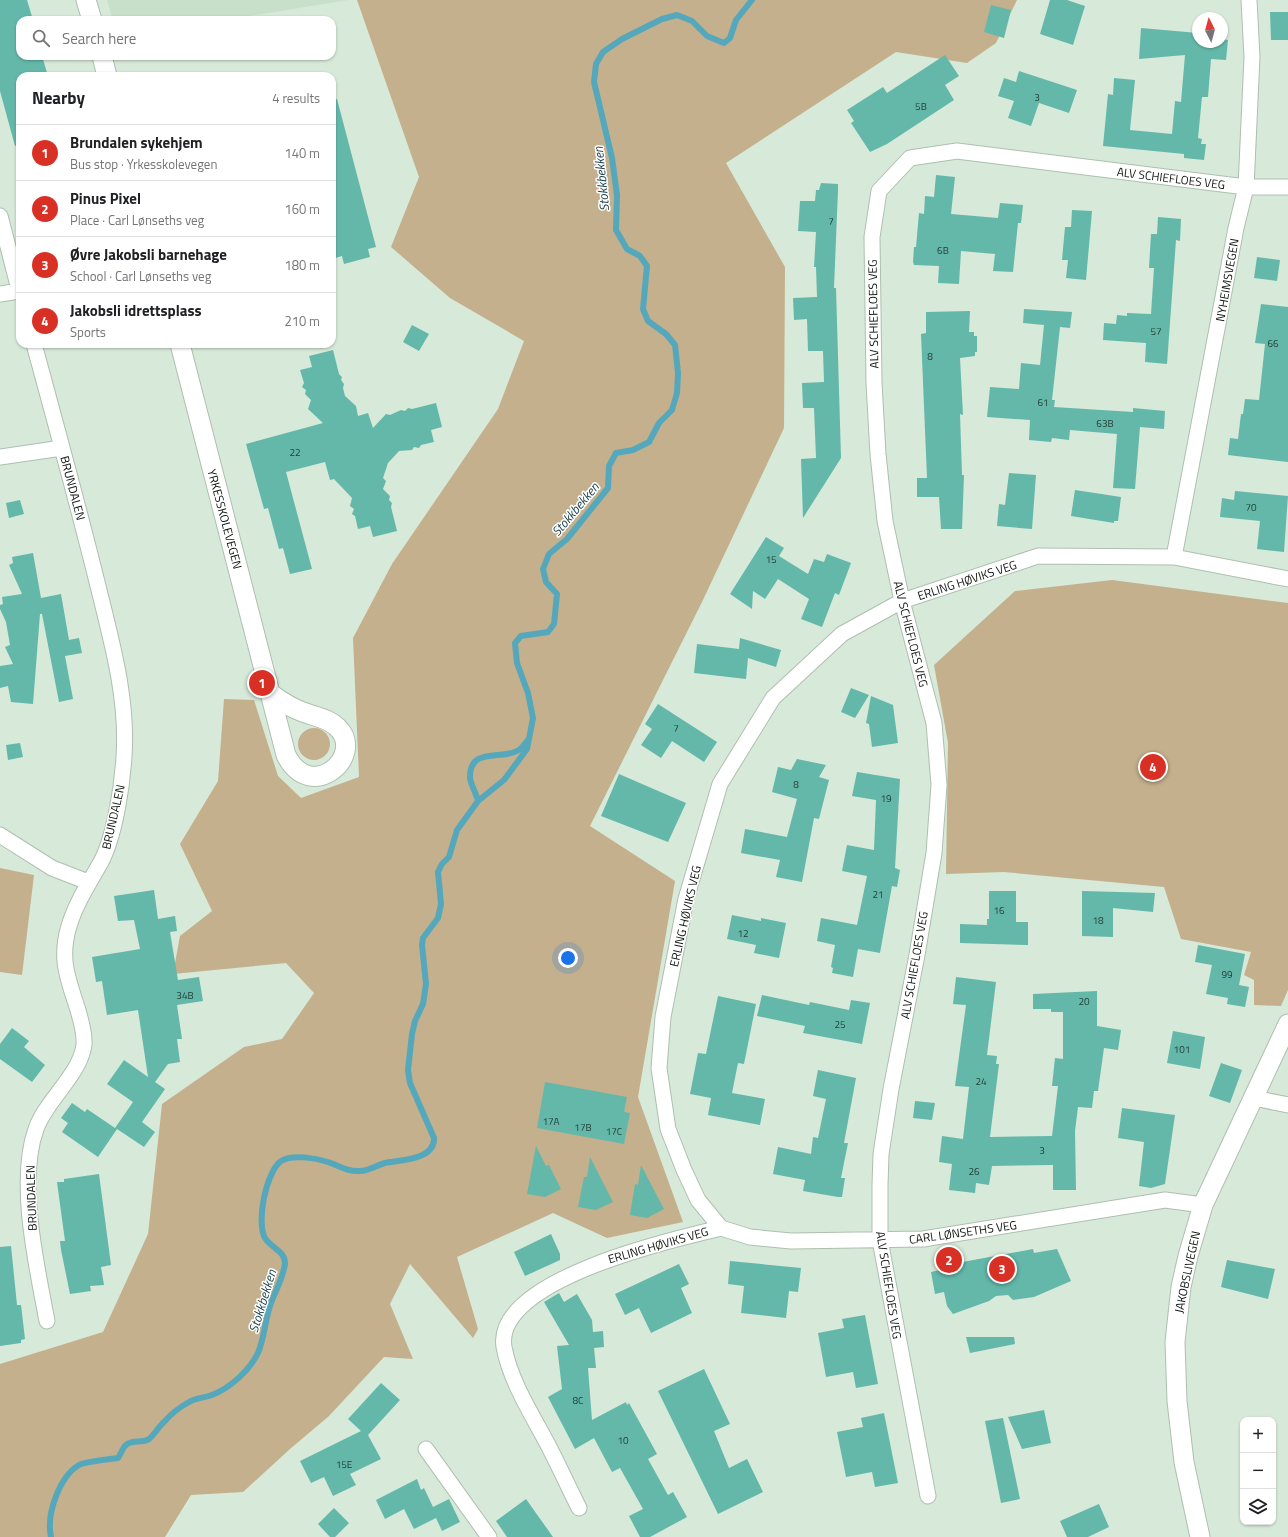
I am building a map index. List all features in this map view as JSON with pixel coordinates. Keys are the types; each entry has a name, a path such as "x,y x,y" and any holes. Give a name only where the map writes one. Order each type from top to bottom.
{"street":[{"path":"86,0 91,16"},
{"name":"NYHEIMSVEGEN","path":"1174,557 1236,228 1246,187 1252,57 1249,0"},
{"path":"103,60 106,72"},
{"name":"ALV SCHIEFLOES VEG","path":"928,1496 880,1240 882,1154 891,1088 917,955 934,853 939,785 934,723 902,601 885,521 878,454 872,288 872,237 879,191 910,158 957,151 1246,187 1288,186"},
{"path":"0,216 16,277"},
{"path":"0,294 16,292"},
{"name":"BRUNDALEN","path":"35,348 118,668 124,713 123,771 112,826 104,854 88,882 70,923 64,954 67,977 84,1029 84,1045 77,1064 36,1128 31,1152 28,1181 31,1225 47,1321"},
{"name":"YRKESSKOLEVEGEN","path":"181,348 286,755 298,772 307,776 316,777 332,771 341,762 345,750 342,734 337,727 328,721 299,710 271,694"},
{"path":"0,457 62,448"},
{"name":"ERLING HØVIKS VEG","path":"579,1508 510,1369 504,1345 507,1324 517,1310 534,1296 588,1266 630,1251 721,1228 698,1200 684,1170 668,1129 659,1068 662,1017 686,899 720,784 773,698 842,634 902,601 1038,556 1174,557 1288,579"},
{"path":"0,835 52,868 88,882"},
{"name":"JAKOBSLIVEGEN","path":"1200,1537 1184,1462 1177,1401 1175,1342 1181,1287 1188,1256 1204,1204 1288,1024"},
{"path":"1254,1098 1288,1105"},
{"name":"CARL LØNSETHS VEG","path":"721,1228 750,1237 791,1241 880,1240 939,1237 1165,1200 1204,1204"},
{"path":"426,1449 489,1537"}],"shaded area":[{"path":"107,0 348,0 249,16 112,16"},
{"path":"357,0 1017,0 996,43 967,63 896,52 726,163 785,267 784,428 702,602 590,826 675,881 638,1097 683,1222 607,1238 553,1213 457,1257 478,1329 473,1338 410,1264 390,1304 413,1359 384,1357 329,1416 243,1492 191,1495 165,1537 0,1537 0,1364 103,1332 148,1234 162,1104 244,1047 282,1039 314,993 286,963 173,974 180,936 212,911 180,844 218,781 224,699 254,700 278,776 301,798 359,777 353,638 392,564 498,409 524,341 450,298 391,247 419,177"},
{"path":"1112,580 1288,603 1288,990 1281,1006 1254,1005 1254,980 1244,975 1251,952 1181,939 1164,887 1004,872 946,874 948,743 934,665 1015,591"},
{"path":"311,728 317,728 327,735 330,744 329,750 323,757 317,760 311,760 301,753 298,747 298,741 305,731"},
{"path":"0,868 34,875 22,975 0,972"}],"building":[{"path":"0,0 27,0 32,16 16,16 16,60 43,60 47,72 16,72 16,146 0,91"},
{"path":"1050,0 1067,0 1085,6 1073,45 1040,34"},
{"path":"991,5 1011,10 1004,38 984,32"},
{"path":"1270,12 1288,12 1288,40 1271,40"},
{"path":"1141,28 1192,32 1192,48 1227,48 1226,60 1211,59 1208,97 1202,97 1198,138 1202,139 1201,144 1206,144 1204,160 1184,158 1184,154 1103,146 1108,94 1113,95 1114,78 1135,80 1130,130 1172,134 1175,101 1181,102 1185,55 1139,59"},
{"path":"945,55 959,76 945,85 954,100 887,144 870,152 851,123 854,121 847,110 883,87 887,93"},
{"path":"1019,71 1077,90 1069,113 1039,103 1031,126 1008,118 1014,101 998,96 1004,78 1016,82"},
{"path":"336,99 376,247 368,249 370,257 344,264 342,256 336,258"},
{"path":"936,175 955,177 951,214 998,218 1000,203 1023,205 1021,223 1018,223 1013,272 993,271 995,254 961,251 959,284 938,283 939,266 914,265 914,247 916,247 919,213 924,214 925,196 934,197"},
{"path":"821,183 838,184 834,288 836,288 841,458 803,518 801,459 816,458 814,408 803,408 802,383 824,382 823,351 808,351 807,319 794,320 793,298 817,297 816,267 814,267 816,232 798,231 800,201 815,201 816,190 819,190"},
{"path":"1072,210 1092,211 1086,280 1066,278 1068,260 1062,260 1065,227 1071,227"},
{"path":"1158,217 1181,219 1180,241 1176,240 1167,364 1145,362 1146,343 1103,340 1104,323 1116,324 1117,315 1127,316 1127,313 1151,314 1154,268 1149,268 1151,234 1157,234"},
{"path":"1257,257 1280,260 1277,281 1254,278"},
{"path":"1261,304 1288,307 1288,462 1228,455 1230,438 1238,439 1241,414 1243,414 1245,399 1259,400 1265,344 1255,343"},
{"path":"1024,309 1072,312 1070,328 1060,327 1052,400 1055,400 1054,407 1133,412 1133,408 1165,411 1164,429 1140,427 1135,489 1113,488 1117,434 1070,430 1069,440 1052,438 1051,442 1029,440 1030,420 987,417 990,387 1019,389 1021,363 1040,365 1044,325 1023,323"},
{"path":"970,311 969,332 974,332 974,336 977,336 977,352 975,352 975,356 960,358 963,415 960,414 962,475 964,475 962,529 941,529 939,497 917,497 917,478 927,478 921,334 926,333 926,312"},
{"path":"412,325 429,334 419,351 403,342"},
{"path":"333,350 339,374 342,377 341,380 344,384 343,388 345,396 356,406 358,416 368,413 373,428 386,414 390,415 401,410 405,411 408,408 412,409 436,403 442,427 431,430 434,442 421,445 419,448 414,447 412,450 399,451 388,463 383,478 386,481 383,489 390,496 389,500 392,503 391,507 397,531 373,537 370,526 358,529 355,516 352,514 354,509 350,506 352,498 334,479 330,480 325,462 286,472 312,569 290,574 283,548 279,549 268,508 264,509 246,444 323,423 308,409 311,400 305,394 306,390 302,387 304,383 300,370 312,367 309,356"},
{"path":"1009,473 1036,475 1032,529 997,526 999,504 1005,505"},
{"path":"1075,490 1121,497 1118,521 1114,521 1114,523 1071,516"},
{"path":"1235,491 1288,496 1284,552 1257,549 1260,521 1220,517 1222,498 1234,500"},
{"path":"20,500 24,514 9,518 6,503"},
{"path":"766,537 784,548 779,556 808,574 814,559 824,562 827,554 851,563 839,595 835,593 822,627 801,619 809,599 778,579 765,599 753,591 752,609 730,594"},
{"path":"33,553 41,598 61,594 69,640 79,638 82,653 65,656 73,699 59,702 42,614 40,614 33,704 11,702 8,686 0,688 0,666 13,664 5,647 10,645 6,622 0,609 0,605 3,604 2,597 22,594 9,565 13,563 12,557"},
{"path":"740,638 781,650 776,667 748,658 746,679 694,673 697,644 739,649"},
{"path":"851,688 869,695 855,718 841,712"},
{"path":"871,696 893,705 898,743 872,747 869,724 866,723"},
{"path":"658,704 717,742 704,762 672,741 661,758 641,745 652,729 645,724"},
{"path":"20,743 23,757 8,760 6,745"},
{"path":"797,759 826,765 819,777 829,780 819,819 814,818 802,882 776,877 780,860 741,853 745,829 787,837 797,799 772,792 778,767 791,770"},
{"path":"857,772 900,779 895,868 900,870 897,887 892,886 880,953 858,949 853,977 832,973 833,968 831,967 835,945 817,941 821,918 857,925 867,876 842,871 847,845 874,850 876,800 852,796"},
{"path":"619,774 686,803 668,842 601,816"},
{"path":"154,890 158,919 175,916 177,931 170,932 178,980 199,977 203,1001 177,1005 182,1039 177,1039 180,1062 168,1064 155,1082 165,1089 142,1122 155,1132 144,1147 117,1129 98,1157 62,1132 68,1123 61,1118 72,1103 85,1112 87,1109 115,1128 133,1102 107,1084 124,1060 148,1077 138,1010 107,1015 102,981 96,982 92,957 140,949 134,920 118,921 114,896"},
{"path":"989,891 1016,891 1016,922 1028,922 1028,945 960,943 960,924 987,925 987,919 989,919"},
{"path":"1082,891 1155,893 1153,912 1113,908 1113,937 1082,936"},
{"path":"732,915 761,921 761,918 786,923 779,958 754,953 756,945 727,939"},
{"path":"1198,945 1245,954 1239,985 1249,987 1245,1007 1227,1004 1228,998 1206,994 1212,965 1195,962"},
{"path":"956,977 996,982 987,1055 997,1056 996,1064 999,1064 990,1137 1052,1136 1058,1086 1052,1086 1055,1058 1063,1059 1063,1012 1051,1012 1051,1009 1033,1009 1033,994 1097,991 1097,1026 1121,1030 1118,1050 1104,1048 1098,1091 1094,1091 1092,1108 1078,1107 1075,1131 1076,1190 1053,1190 1053,1165 992,1166 989,1185 976,1183 975,1193 949,1190 952,1164 939,1162 942,1136 963,1139 969,1087 955,1086 966,1005 953,1004"},
{"path":"762,995 809,1005 810,1002 849,1010 851,1000 870,1003 862,1044 803,1033 805,1026 757,1016"},
{"path":"718,996 756,1004 744,1064 738,1063 732,1093 765,1099 760,1125 708,1115 711,1098 690,1094 698,1053 706,1054"},
{"path":"12,1028 29,1041 24,1047 45,1065 32,1082 0,1059 0,1044"},
{"path":"1173,1031 1205,1037 1200,1069 1167,1063"},
{"path":"1221,1063 1242,1070 1230,1103 1209,1096"},
{"path":"818,1070 856,1078 844,1143 848,1143 841,1178 845,1178 842,1197 803,1191 805,1180 773,1174 778,1147 811,1154 813,1137 818,1138 826,1099 813,1096"},
{"path":"545,1082 627,1097 624,1112 630,1113 624,1144 537,1128"},
{"path":"915,1101 935,1103 932,1120 913,1118"},
{"path":"1122,1108 1175,1115 1165,1184 1151,1188 1139,1186 1144,1142 1118,1138"},
{"path":"536,1146 546,1166 549,1165 561,1189 545,1197 527,1194"},
{"path":"590,1157 613,1202 596,1210 578,1207 584,1177 587,1177"},
{"path":"641,1165 664,1209 647,1218 630,1215 635,1184 638,1185"},
{"path":"99,1174 111,1265 101,1267 104,1285 90,1286 91,1291 70,1294 61,1250 60,1241 65,1241 57,1182 64,1182 64,1179"},
{"path":"551,1234 560,1254 560,1260 525,1276 514,1252"},
{"path":"11,1246 17,1305 21,1305 25,1339 21,1340 21,1343 0,1346 0,1247"},
{"path":"1033,1249 1034,1253 1057,1249 1071,1281 1034,1297 1013,1300 1008,1295 996,1296 989,1301 953,1314 947,1306 944,1292 935,1294 931,1272 958,1266 957,1263"},
{"path":"1227,1260 1275,1269 1268,1299 1221,1287"},
{"path":"730,1261 801,1268 798,1292 789,1291 786,1318 741,1313 744,1286 728,1284"},
{"path":"679,1264 689,1284 681,1288 692,1313 651,1333 639,1308 625,1315 615,1294"},
{"path":"559,1293 564,1302 577,1294 592,1320 593,1332 603,1331 604,1347 594,1348 596,1368 588,1368 592,1420 626,1402 627,1405 629,1403 657,1454 648,1459 668,1495 673,1492 687,1517 650,1537 640,1537 629,1516 643,1509 620,1468 612,1472 594,1438 575,1449 548,1397 562,1389 557,1346 569,1345 544,1302"},
{"path":"865,1315 878,1384 856,1388 853,1372 826,1377 818,1333 844,1328 842,1319"},
{"path":"966,1337 1014,1337 1015,1344 970,1353"},
{"path":"704,1369 730,1424 714,1431 729,1468 747,1459 763,1492 718,1514 658,1391"},
{"path":"381,1383 400,1400 368,1435 381,1459 350,1474 356,1485 333,1496 324,1477 311,1483 300,1461 361,1431 348,1419"},
{"path":"1044,1410 1051,1443 1022,1449 1008,1417"},
{"path":"884,1413 898,1483 875,1487 872,1472 846,1477 837,1432 863,1427 861,1418"},
{"path":"1003,1418 1020,1499 1001,1503 985,1421"},
{"path":"417,1479 421,1490 424,1488 433,1507 449,1499 460,1522 442,1531 436,1518 414,1529 404,1509 385,1519 376,1500"},
{"path":"526,1499 553,1537 507,1537 496,1521"},
{"path":"1099,1504 1109,1527 1088,1537 1067,1537 1060,1521"},
{"path":"334,1508 349,1523 335,1537 330,1537 318,1524"}],"waterway":[{"name":"Stokkbekken","path":"51,1537 50,1518 52,1508 60,1487 65,1478 72,1471 82,1464 118,1458 126,1445 132,1442 149,1439 167,1418 182,1406 191,1401 209,1396 226,1388 238,1378 254,1360 260,1348 268,1312 283,1274 285,1263 283,1255 267,1241 262,1231 262,1210 267,1186 271,1175 281,1161 298,1157 311,1158 328,1162 348,1170 363,1171 385,1163 416,1158 429,1151 433,1145 434,1138 410,1083 408,1070 412,1034 415,1021 423,1004 426,984 422,945 423,938 438,918 441,904 438,872 442,864 449,857 457,830 478,801 504,780 527,749 533,718 528,693 517,663 515,643 521,636 548,632 554,624 557,594 546,582 543,569 549,554 567,539 608,488 609,466 616,453 633,450 649,442 659,423 672,410 677,393 678,373 675,345 666,334 648,321 643,309 647,266 640,256 627,249 616,230 617,195 612,158 594,82 596,64 603,52 622,39 662,19 677,15 692,21 707,36 724,43 730,38 736,20 752,0"},
{"name":"Stokkbekken","path":"478,801 470,778 471,768 475,762 480,758 487,756 517,751 528,740"}],"place":[{"name":"Brundalen sykehjem","path":"262,683"},
{"name":"Jakobsli idrettsplass","path":"1153,767"},
{"name":"Pinus Pixel","path":"949,1260"},
{"name":"Øvre Jakobsli barnehage","path":"1002,1269"}]}
